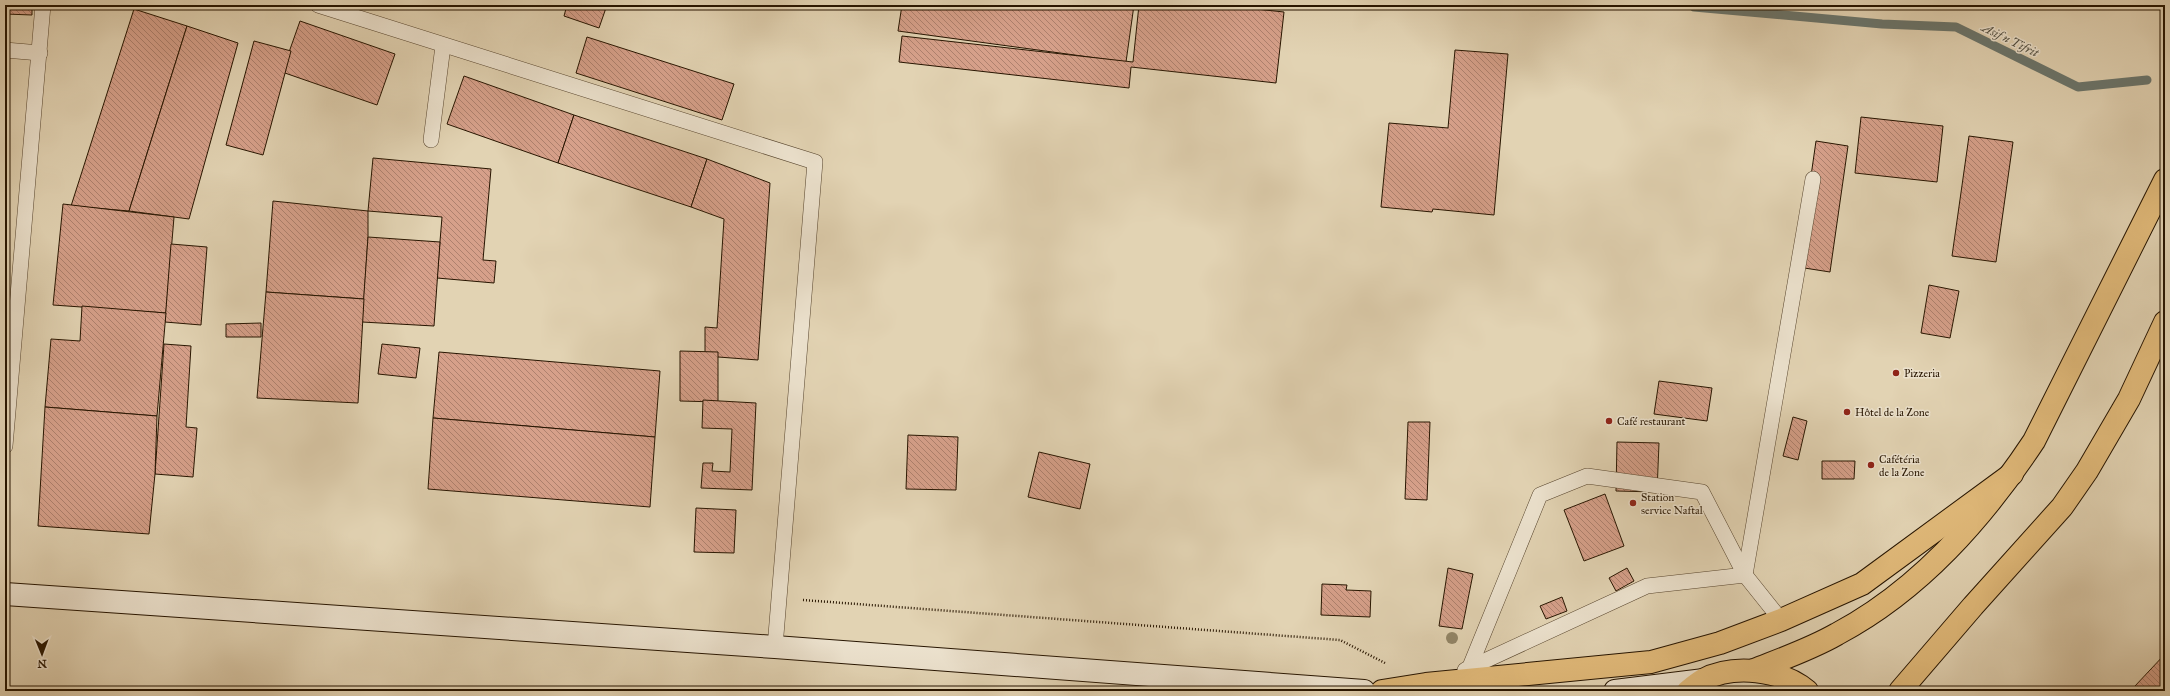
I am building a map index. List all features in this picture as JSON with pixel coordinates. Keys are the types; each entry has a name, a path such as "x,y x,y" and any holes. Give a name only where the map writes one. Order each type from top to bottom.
{"main road":[{"path":"1615,691 1696,685 1729,672 1754,670 1795,654 1838,634 1887,603 1948,551 2012,474 2034,441 2165,180"},
{"path":"1900,691 1973,606 2062,507 2086,471 2129,399 2165,322"},
{"path":"1382,691 1426,684 1651,662 1720,643 1781,620 1862,584 2012,474"},
{"path":"5,594 774,647 1364,691"},
{"path":"1754,670 1779,676 1807,691"}],"lane":[{"path":"5,446 43,5"},
{"path":"318,5 815,162 774,647"},
{"path":"431,140 444,46"},
{"path":"5,50 40,53"},
{"path":"1745,575 1813,179"},
{"path":"1469,669 1540,495 1587,476 1702,492 1745,575 1781,620"},
{"path":"1426,684 1469,669 1647,586 1745,575"}],"path":[{"path":"779,598 1340,640 1386,664"}],"building":[{"path":"5,5 32,5 32,15 5,14"},
{"path":"567,5 607,5 599,28 564,16"},
{"path":"902,5 1134,5 1126,62 898,31"},
{"path":"1139,5 1218,5 1284,12 1276,83 1131,67 1129,88 899,62 902,36 1133,62"},
{"path":"134,9 187,26 129,211 71,206"},
{"path":"300,21 395,54 377,105 282,72"},
{"path":"187,26 238,43 189,219 129,211"},
{"path":"587,37 734,84 722,120 576,73"},
{"path":"254,41 291,51 263,155 226,145"},
{"path":"1455,50 1508,54 1494,215 1433,209 1432,212 1381,207 1389,123 1448,128"},
{"path":"464,76 574,115 558,163 447,124"},
{"path":"574,115 707,159 691,207 558,163"},
{"path":"1861,117 1943,126 1937,182 1855,173"},
{"path":"1969,136 2013,142 1996,262 1952,256"},
{"path":"1816,141 1848,146 1830,272 1798,267"},
{"path":"373,158 491,169 483,260 496,261 494,283 437,278 442,217 368,211"},
{"path":"707,159 770,183 758,360 705,356 705,327 717,328 724,219 691,207"},
{"path":"273,201 368,211 364,299 266,292"},
{"path":"63,204 174,217 166,313 53,305"},
{"path":"368,237 440,242 434,326 362,322"},
{"path":"171,244 207,247 201,325 165,322"},
{"path":"1929,285 1959,291 1950,338 1921,333"},
{"path":"266,292 364,299 358,403 257,398"},
{"path":"82,306 166,313 157,416 45,407 51,339 80,341"},
{"path":"261,323 261,337 226,337 226,324"},
{"path":"164,344 191,346 186,427 197,428 193,477 155,474"},
{"path":"382,344 420,348 416,378 378,374"},
{"path":"680,351 718,352 718,402 680,401"},
{"path":"439,352 660,371 655,437 433,418"},
{"path":"1659,381 1712,388 1707,421 1654,414"},
{"path":"703,400 756,403 752,490 701,488 703,463 713,463 712,471 730,472 732,429 702,428"},
{"path":"45,407 157,416 155,474 149,534 38,526"},
{"path":"1793,417 1807,421 1798,460 1783,456"},
{"path":"433,418 655,437 650,507 428,489"},
{"path":"1408,422 1430,422 1427,500 1405,499"},
{"path":"908,435 958,437 956,490 906,489"},
{"path":"1617,442 1659,443 1657,492 1616,491"},
{"path":"1039,452 1090,464 1080,509 1028,497"},
{"path":"1822,461 1855,461 1854,479 1822,479"},
{"path":"1605,494 1624,546 1584,561 1564,510"},
{"path":"696,508 736,510 734,553 694,552"},
{"path":"1448,568 1473,574 1462,629 1439,626"},
{"path":"1627,568 1634,581 1616,591 1609,578"},
{"path":"1322,584 1347,585 1346,590 1371,591 1370,617 1321,615"},
{"path":"1562,597 1567,611 1546,619 1540,606"},
{"path":"2165,654 2165,691 2141,691 2135,686"}],"waterway":[{"name":"Asif n Tifrit","path":"1692,5 1694,7 1882,24 1956,27 2078,87 2147,80"}],"place":[{"name":"Pizzeria","path":"1896,373"},
{"name":"Hôtel de la Zone","path":"1847,412"},
{"name":"Café restaurant","path":"1609,421"},
{"name":"Cafétéria de la Zone","path":"1871,465"},
{"name":"Station service Naftal","path":"1633,503"}]}
